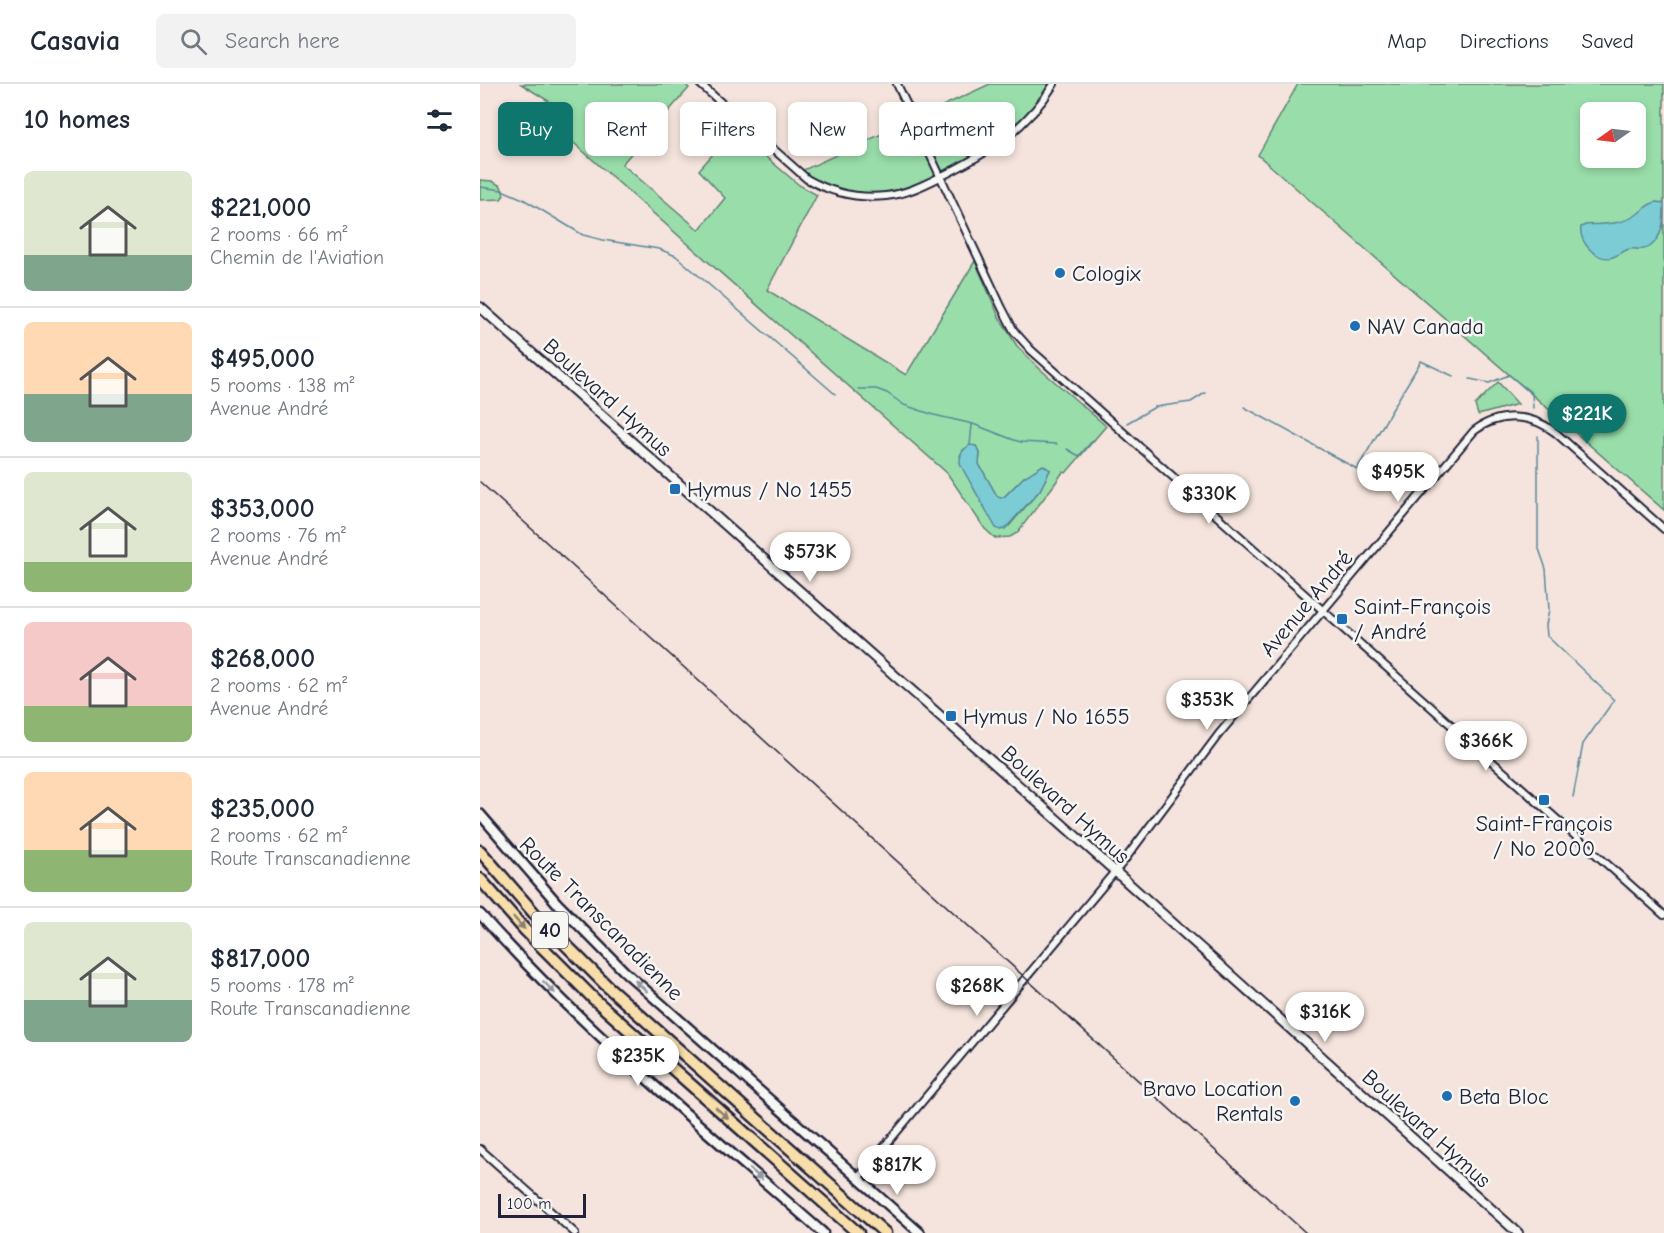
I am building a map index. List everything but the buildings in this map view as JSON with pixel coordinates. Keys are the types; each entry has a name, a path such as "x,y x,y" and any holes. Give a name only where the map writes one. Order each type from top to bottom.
{"highway":[{"name":"40","path":"480,851 551,931 607,986 885,1233"},
{"name":"40","path":"480,879 546,951 604,1009 858,1233"}],"main road":[{"name":"Route Transcanadienne","path":"480,814 557,903 624,971 920,1233"},
{"path":"480,914 588,1025 823,1233"}],"street":[{"path":"700,84 799,172 823,188 849,195 870,197 889,196 912,190 973,160 999,143 1024,122 1054,84"},
{"path":"897,84 1002,308 1014,331 1031,350 1664,915"},
{"name":"Boulevard Hymus","path":"480,307 1518,1233"},
{"name":"Avenue André","path":"858,1178 1115,872 1219,734 1471,434 1482,425 1507,417 1522,417 1544,425 1664,529"},
{"path":"480,1149 571,1232"}],"green space":[{"path":"521,84 685,84 689,88 668,112 668,102 585,102 585,153 573,142 573,102 550,102"},
{"path":"990,84 1054,84 1048,94 1015,127 1015,102 951,102"},
{"path":"1298,84 1664,84 1664,510 1258,155"},
{"path":"879,135 879,156 978,156 913,190 870,197 823,188 799,172 834,156 867,156 867,141"},
{"path":"588,156 629,156 622,164 699,230 725,198 699,170 711,156 765,156 799,185 817,195 767,290 906,375 975,261 999,317 1017,346 1106,426 1066,473 1063,472 1017,533 1010,537 995,538 985,529 947,473","holes":["970,446 976,446 980,453 979,464 1000,498 1004,497 1024,477 1050,470 1040,490 1009,526 960,456 963,450"]},
{"path":"480,180 492,181 501,186 504,195 501,199 480,200"},
{"path":"1498,382 1518,404 1478,415 1475,405"}],"water":[{"path":"1656,202 1664,203 1663,224 1658,238 1645,249 1632,249 1607,258 1595,254 1582,239 1581,227 1585,225 1625,221"},
{"path":"970,445 976,446 980,453 979,464 1000,498 1004,497 1024,477 1043,465 1050,470 1040,490 1005,529 996,528 960,464 962,453"}],"waterway":[{"path":"480,187 502,190 523,199 583,235 659,249 676,256 835,394"},
{"path":"1244,407 1357,469 1421,361 1453,376"},
{"path":"1470,379 1489,383 1509,375 1532,393 1533,408"},
{"path":"858,389 876,389 887,393 904,405 973,424 1021,442 1057,444"},
{"path":"1127,423 1155,407 1191,402 1205,393"},
{"path":"970,445 972,425"},
{"path":"1538,436 1538,546 1546,569 1549,610 1546,625 1547,636 1614,700 1583,744 1573,797"},
{"path":"1067,449 1079,456 1093,440"}],"tram line":[{"path":"480,482 1306,1233"}],"place":[{"name":"Cologix","path":"1060,273"},
{"name":"NAV Canada","path":"1355,326"},
{"name":"Hymus / No 1455","path":"675,489"},
{"name":"Saint-François / André","path":"1342,619"},
{"name":"Hymus / No 1655","path":"951,716"},
{"name":"Saint-François / No 2000","path":"1544,800"},
{"name":"Beta Bloc","path":"1447,1096"},
{"name":"Bravo Location Rentals","path":"1295,1101"}]}
